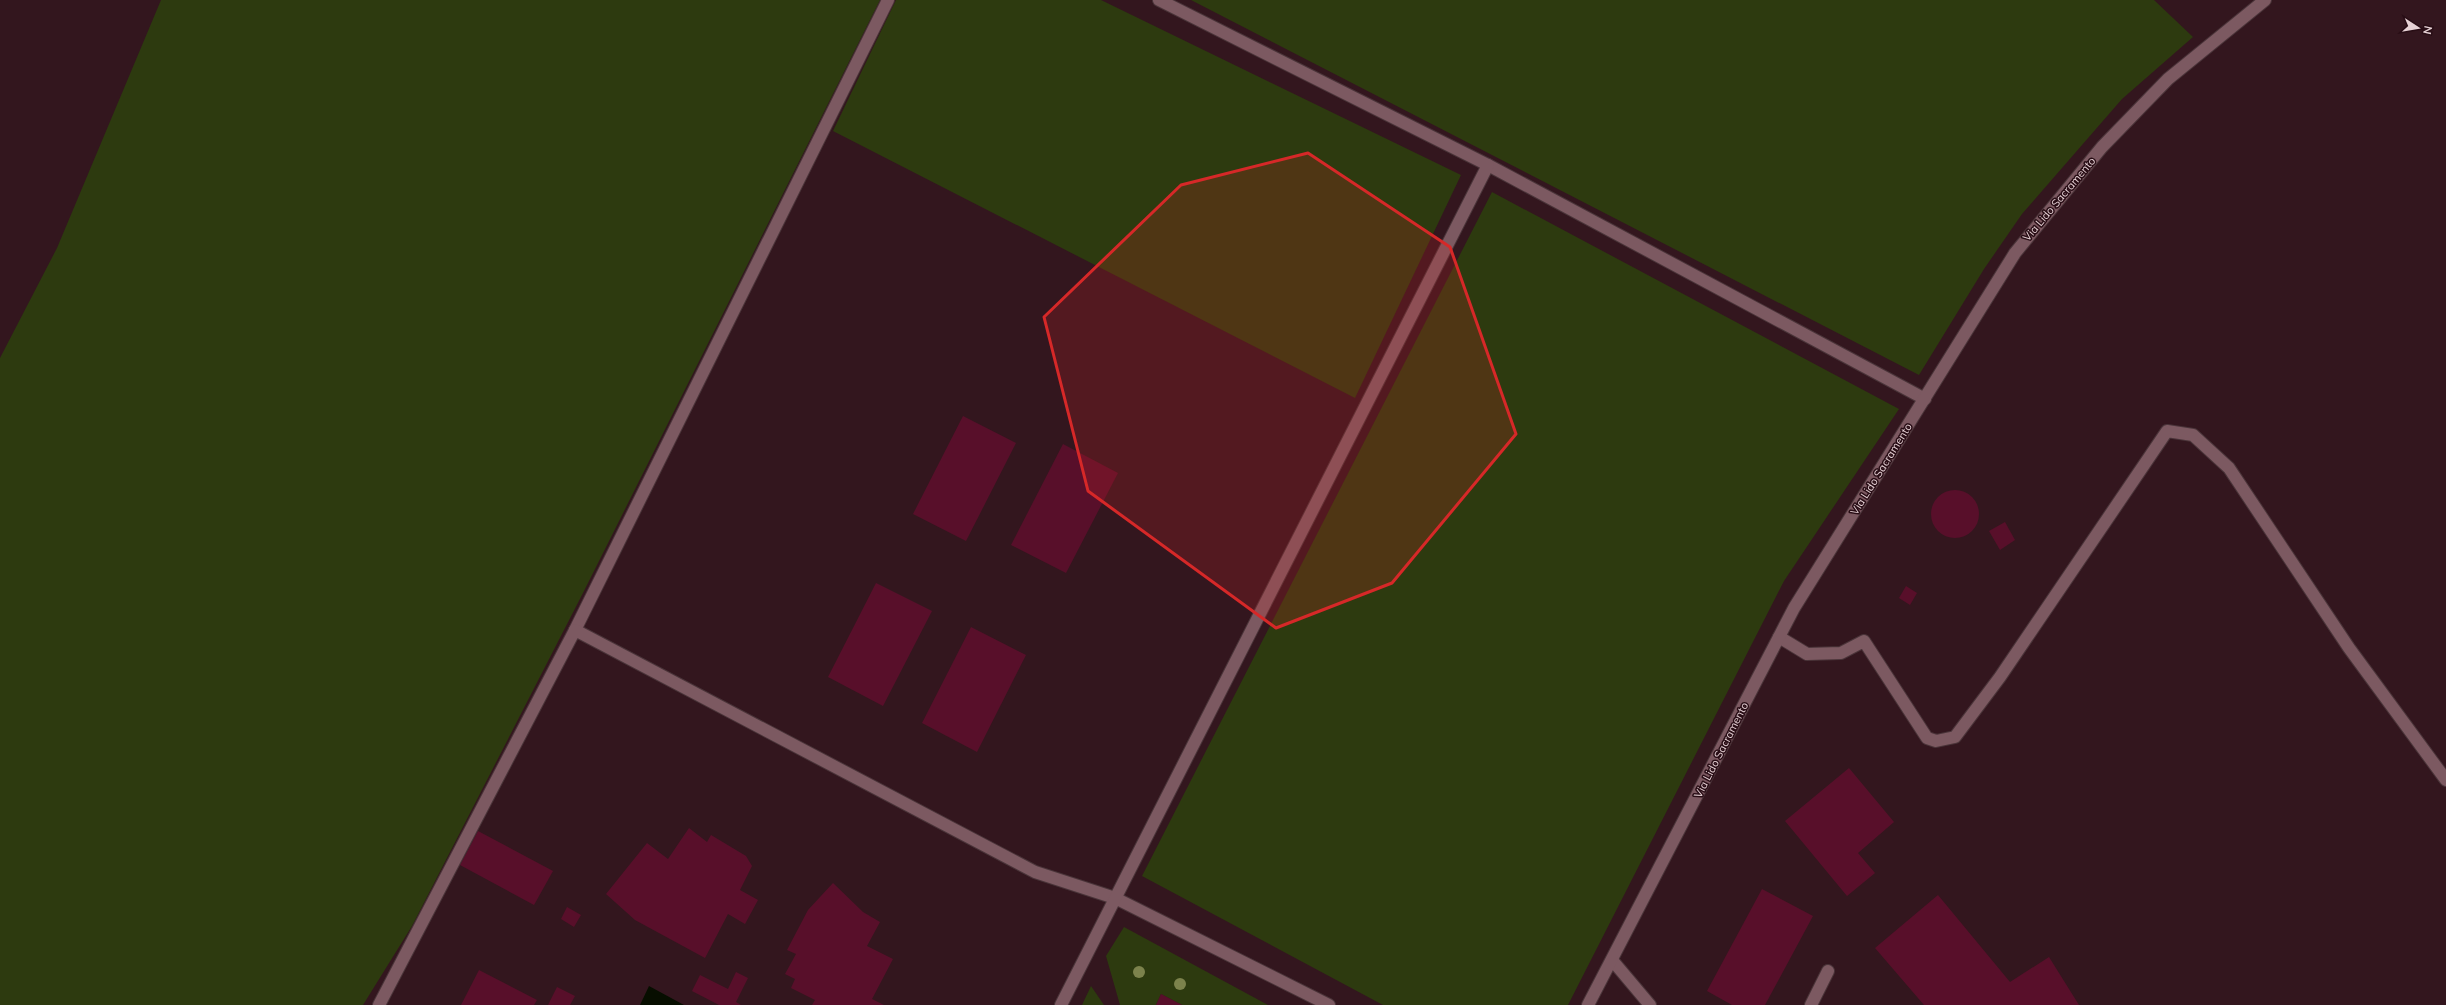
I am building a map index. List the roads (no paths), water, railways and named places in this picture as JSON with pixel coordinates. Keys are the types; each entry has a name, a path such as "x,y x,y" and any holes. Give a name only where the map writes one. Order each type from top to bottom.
{"street":[{"path":"379,1005 575,630 888,0"},
{"path":"1159,0 1488,165 1925,399"},
{"name":"Via Lido Sacramento","path":"1588,1005 1794,608 1925,399 2014,253 2102,147 2168,79 2265,0"},
{"path":"1061,1005 1488,165"},
{"path":"1779,636 1807,654 1841,652 1864,641 1927,738 1936,741 1955,737 2004,671 2167,431 2193,435 2229,468 2349,648 2446,780"},
{"path":"575,630 1035,872 1115,898 1329,1005"},
{"path":"1612,960 1650,1005"},
{"path":"1811,1005 1828,971"}]}
